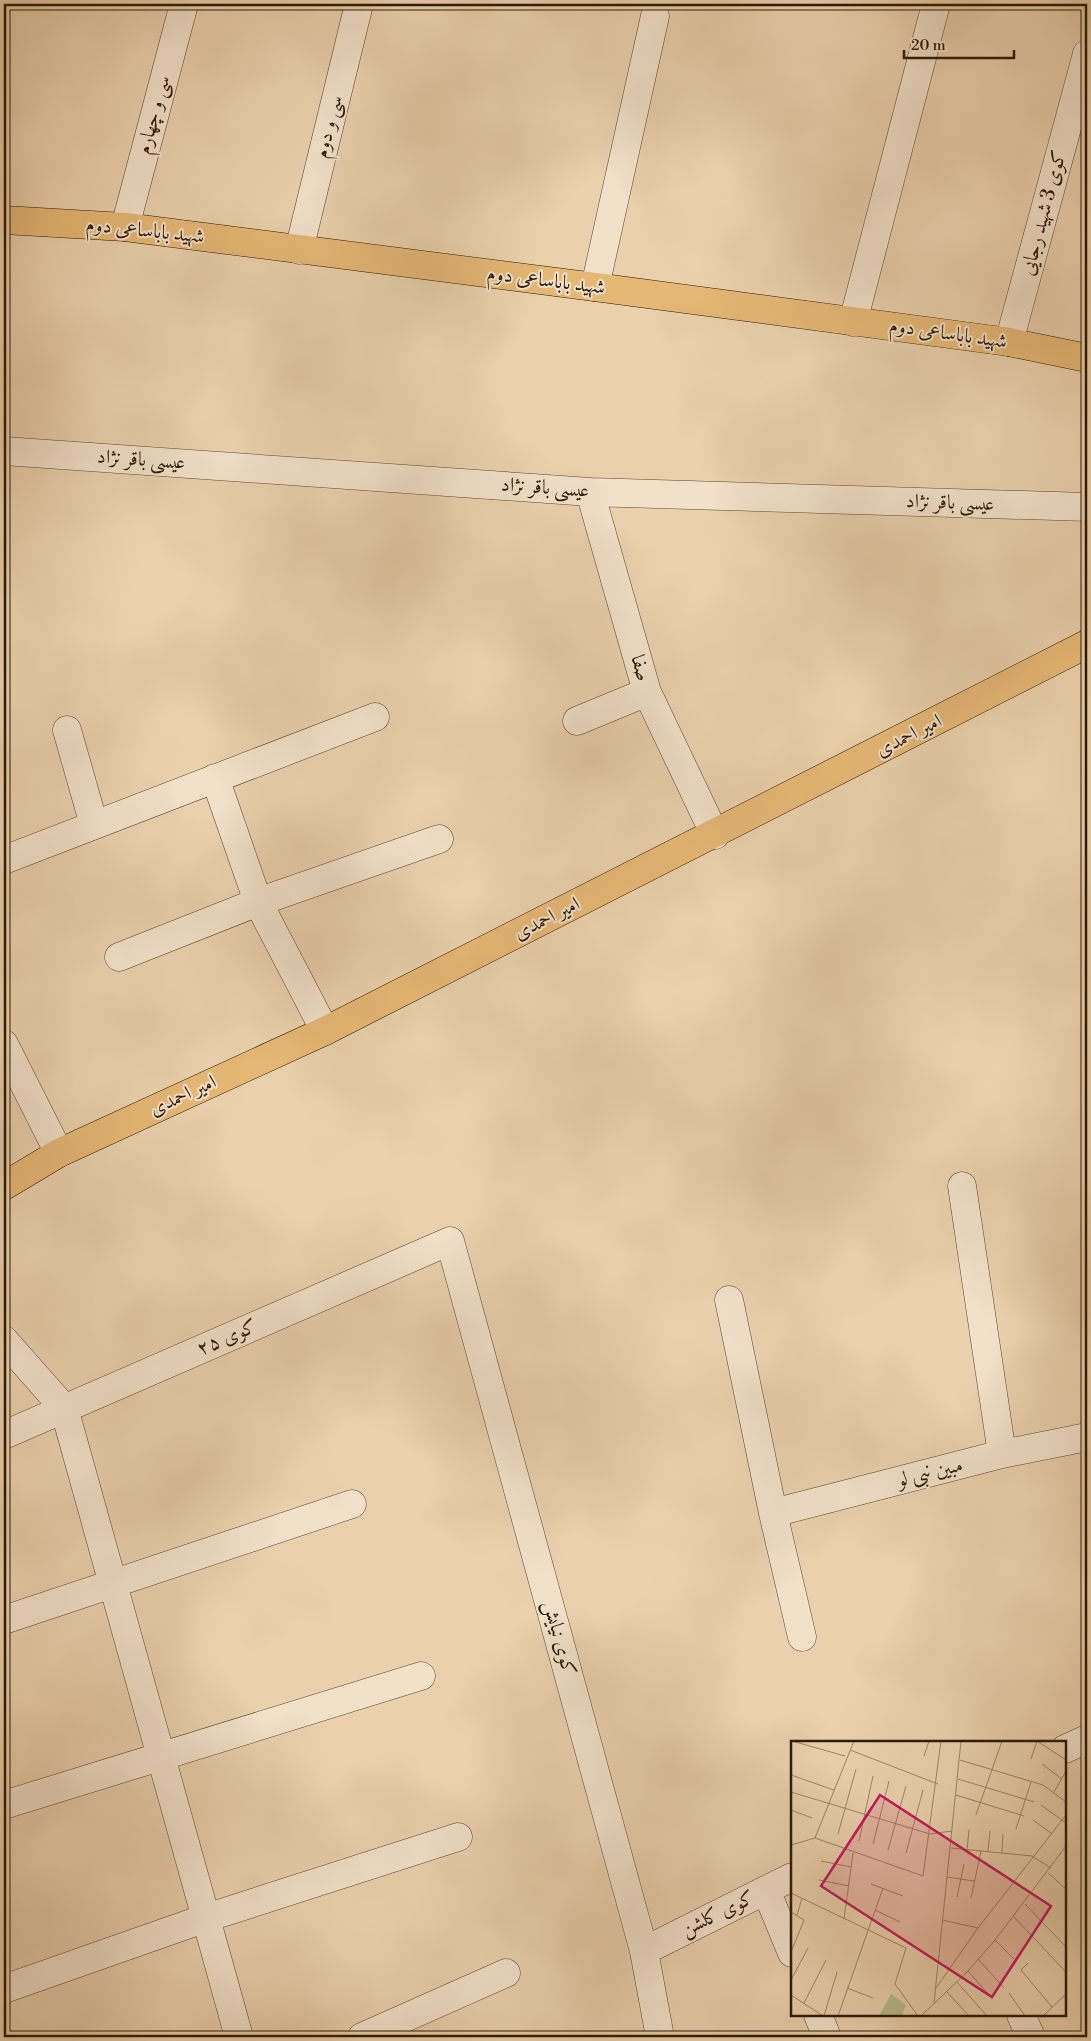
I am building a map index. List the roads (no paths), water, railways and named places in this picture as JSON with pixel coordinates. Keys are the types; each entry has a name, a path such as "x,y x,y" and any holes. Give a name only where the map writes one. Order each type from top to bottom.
{"main road":[{"name":"شهید باباساعی دوم","path":"4,220 124,227 595,287 1009,342 1087,358"},
{"name":"امیر احمدی","path":"4,1186 59,1153 325,1031 715,835 1087,644"}],"street":[{"name":"سی و چهارم","path":"124,227 184,4"},
{"name":"سی و دوم","path":"299,250 359,4"},
{"path":"853,322 936,4"},
{"path":"595,287 655,16"},
{"name":"کوی 3 شهید رجایی","path":"1009,342 1087,54"},
{"name":"عیسی باقر نژاد","path":"4,451 590,492 1087,507"},
{"name":"صفا","path":"590,492 647,692 715,835"},
{"path":"577,721 647,692"},
{"path":"4,860 376,717"},
{"path":"67,730 94,825"},
{"path":"214,778 258,902 325,1031"},
{"path":"119,957 258,902 439,839"},
{"path":"4,1044 59,1153"},
{"path":"962,1186 1002,1454"},
{"name":"کوی ۲۵","path":"4,1435 450,1241"},
{"name":"کوی نیایش","path":"450,1241 644,1951 660,2037"},
{"path":"729,1300 773,1513 802,1637"},
{"path":"4,1340 64,1408 239,2037"},
{"name":"مبین نبی لو","path":"773,1513 1002,1454 1087,1437"},
{"path":"4,1620 352,1504"},
{"path":"4,1805 160,1755 420,1676"},
{"path":"1066,1749 1087,1739"},
{"path":"4,1989 206,1918 458,1837"},
{"name":"کوی کلشن","path":"644,1951 791,1878"},
{"path":"766,1890 791,1951"},
{"path":"362,2037 506,1973"},
{"path":"818,2016 827,2037"},
{"path":"1021,2016 1031,2037"}]}
